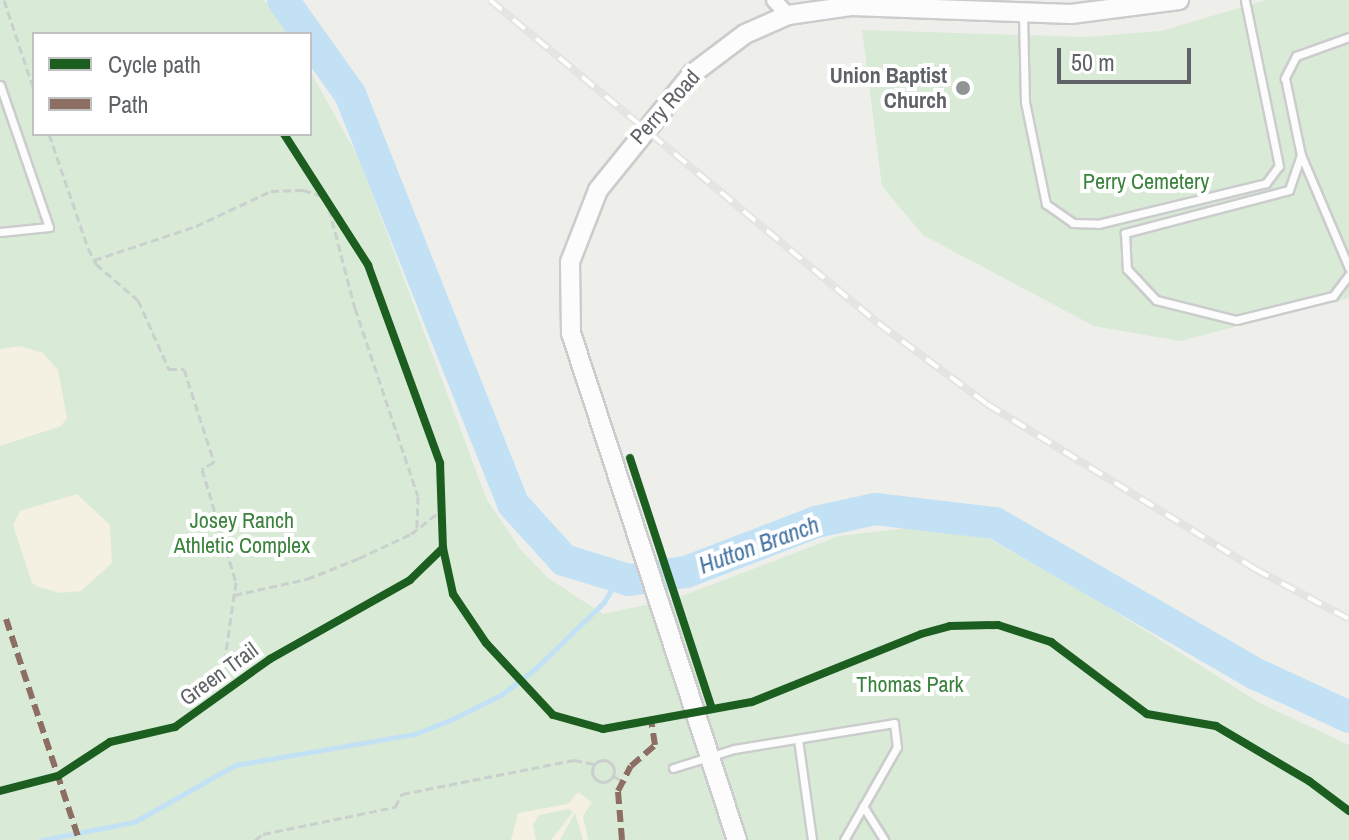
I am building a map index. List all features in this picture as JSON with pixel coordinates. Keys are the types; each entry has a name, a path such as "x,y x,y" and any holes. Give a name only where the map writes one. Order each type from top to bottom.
{"street":[{"path":"774,0 788,15"},
{"name":"Perry Road","path":"737,840 571,333 570,262 598,190 685,82 745,34 788,15 859,3 1100,13 1179,0"}],"lane":[{"path":"1023,12 1025,102 1046,204 1073,223 1098,224 1266,183 1279,166 1245,0"},
{"path":"1349,37 1296,56 1285,78 1301,155 1349,268"},
{"path":"0,85 49,227 0,232"},
{"path":"1301,155 1289,190 1125,233 1127,269 1156,300 1236,320 1333,296 1349,275"},
{"path":"673,768 710,760 734,749 894,723 897,747 844,840"},
{"path":"798,739 812,840"},
{"path":"863,806 884,840"}],"path":[{"path":"4,0 32,84"},
{"path":"50,136 94,260 138,300 159,337 169,369 184,369 214,462 202,469 234,571 234,595 220,693"},
{"path":"318,184 347,229"},
{"path":"94,260 196,226 271,191 303,190 326,197"},
{"path":"326,197 355,308 418,496 417,529"},
{"path":"443,497 443,522"},
{"path":"234,595 307,579 417,529 444,508"},
{"path":"255,840 263,834 395,807 402,794 574,760 594,764 610,762 613,776"},
{"path":"594,764 592,775 597,781 613,776 626,783"}],"green space":[{"path":"0,0 263,0 279,15 288,32 32,32 32,136 312,136 312,75 359,159 487,500 521,550 548,578 603,614 674,599 839,536 915,527 982,535 1092,597 1258,702 1349,745 1349,840 0,840"},
{"name":"Perry Cemetery","path":"1266,0 1349,0 1349,298 1180,341 1094,326 923,235 882,186 862,30 1086,37 1161,31"}],"sand":[{"path":"20,346 43,353 58,370 67,418 61,426 0,446 0,349"},
{"path":"77,494 110,525 112,563 81,591 60,593 39,587 32,583 13,525 20,511"},
{"path":"578,792 592,802 583,816 588,840 583,840 575,813 560,840 551,840 573,812 569,809 539,815 533,825 536,840 511,840 518,813 568,804"}],"waterway":[{"name":"Hutton Branch","path":"283,0 306,32"},
{"name":"Hutton Branch","path":"312,41 350,94 513,504 564,560 629,580 686,572 816,522 875,509 995,523 1256,674 1349,717"},
{"path":"42,840 134,822 235,765 415,734 448,721 501,695 536,668 604,602 619,577"}],"railway":[{"path":"490,0 878,323 987,404 1255,569 1349,619"}],"marked path":[{"path":"6,619 79,840"},
{"path":"622,840 618,791 631,766 655,745 651,720"}],"cycle path":[{"path":"285,136 368,265 440,463 443,548 453,594 486,643 553,715 603,729 752,702 921,634 950,626 998,625 1051,642 1147,714 1216,726 1309,781 1349,811"},
{"path":"630,458 712,709"},
{"name":"Green Trail","path":"0,791 58,776 110,742 175,727 270,659 410,580 443,548"}],"place":[{"name":"Union Baptist Church","path":"963,88"}],"park label":[{"name":"Josey Ranch Athletic Complex","path":"242,532"},
{"name":"Thomas Park","path":"910,685"}]}
